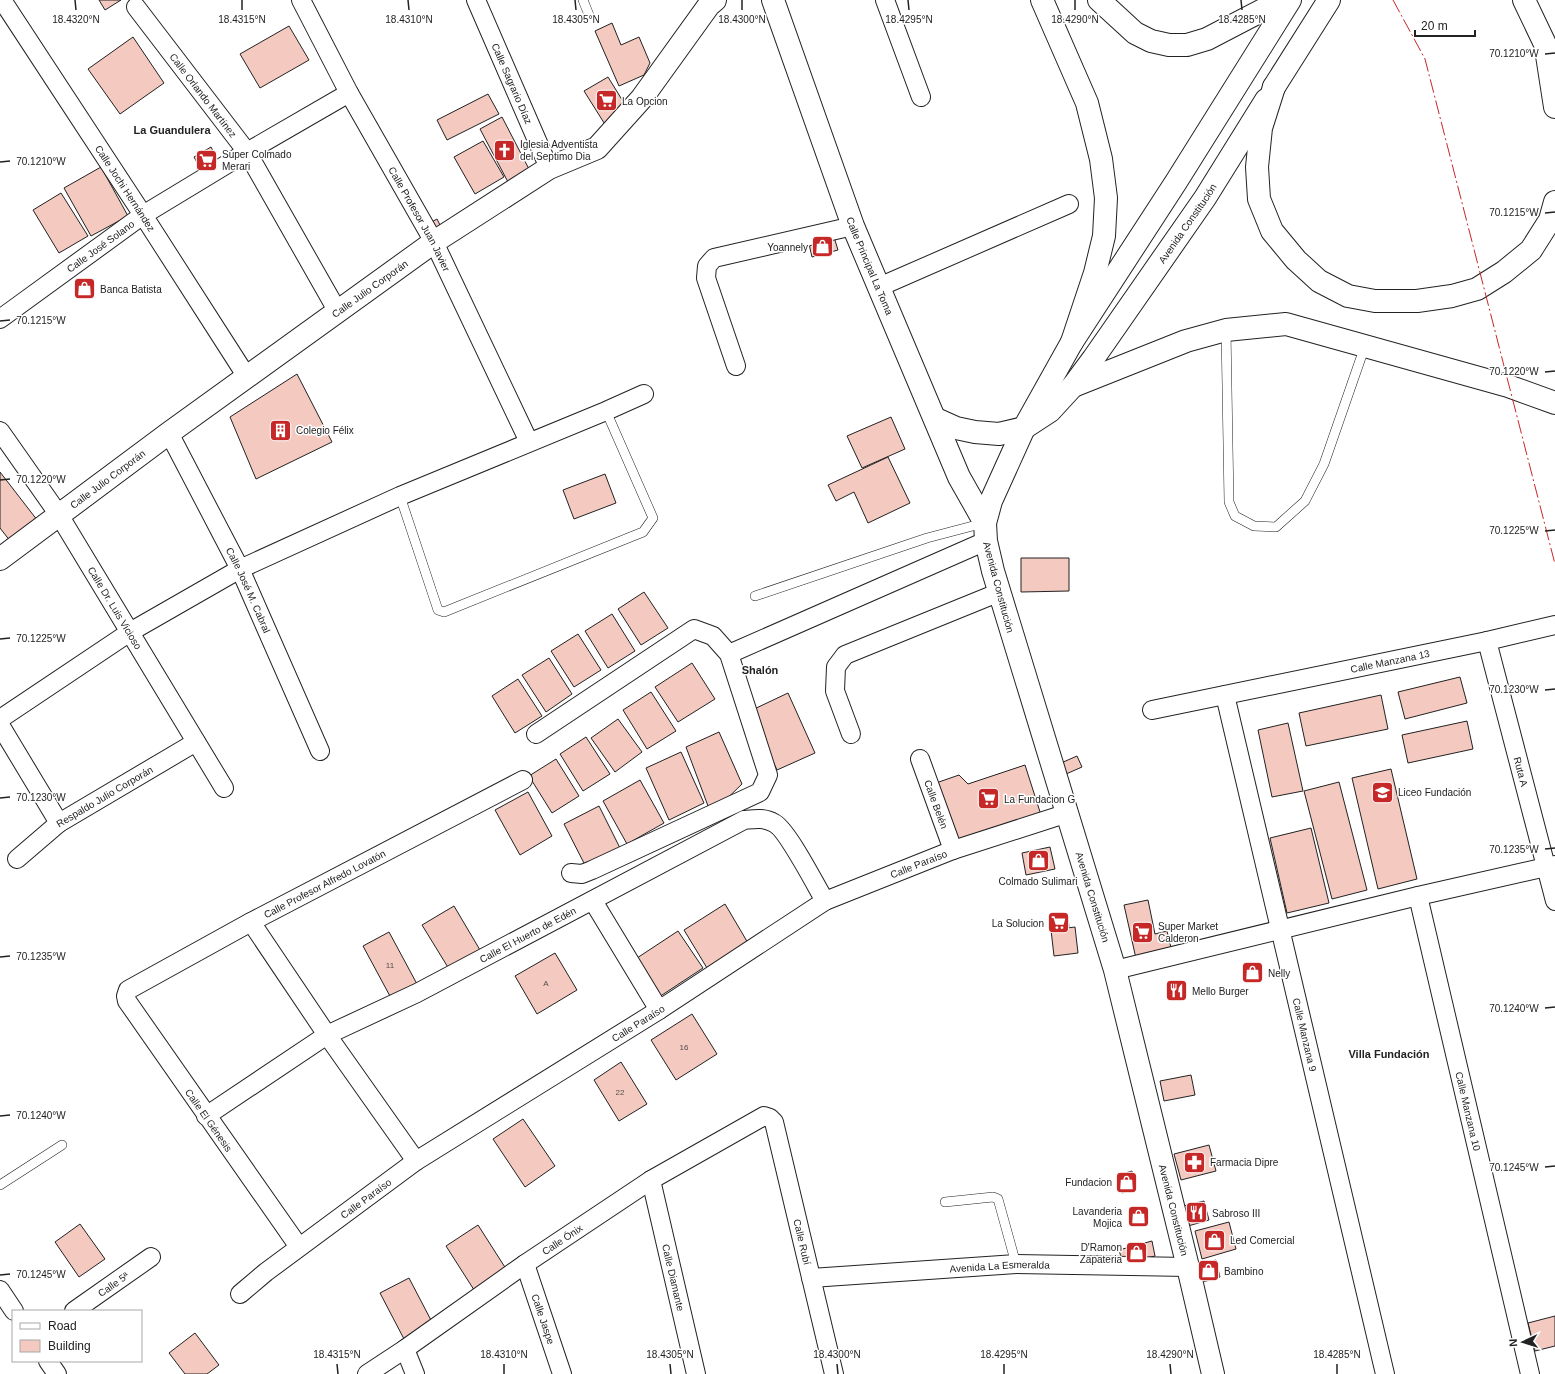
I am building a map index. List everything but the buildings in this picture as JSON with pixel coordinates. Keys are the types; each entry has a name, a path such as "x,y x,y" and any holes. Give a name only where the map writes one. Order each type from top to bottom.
{"main road":[{"name":"Calle Julio Corporán","path":"0,559 169,433 434,242 549,168 596,148 642,98 708,5 715,0"},
{"name":"Calle Principal La Toma","path":"773,0 853,226 960,477 986,532"},
{"path":"1042,0 1087,103 1101,159 1106,198 1104,236 1096,273 1072,342"},
{"path":"1099,0 1135,33 1151,41 1169,45 1187,45 1207,39 1282,0"},
{"path":"986,532 991,501 1024,428 1072,342 1176,182 1290,0"},
{"name":"Avenida Constitución","path":"1024,428 1050,411 1073,386 1093,359 1205,198 1329,0"},
{"path":"1524,0 1555,65"},
{"path":"1545,42 1555,107"},
{"path":"1274,87 1261,128 1257,167 1259,200 1272,231 1296,260 1319,281 1348,296 1375,301 1417,301 1452,296 1477,289 1504,272 1531,250 1550,220 1555,202"},
{"path":"1073,386 1186,341 1226,330 1286,324 1508,386 1555,404"},
{"path":"936,419 956,428 975,432 999,434 1024,428"},
{"name":"Avenida Constitución","path":"986,532 1000,592 1115,970 1214,1374"}],"street":[{"name":"Calle Jochi Hernández","path":"2,0 247,377"},
{"name":"Calle Profesor Juan Javier","path":"301,0 350,93 434,242 528,442"},
{"name":"Calle Sagrario Díaz","path":"476,0 549,168"},
{"path":"885,0 921,98"},
{"name":"Calle Orlando Martínez","path":"136,7 247,152 338,312"},
{"name":"Calle José Solano","path":"0,319 143,215 247,152 350,93"},
{"path":"879,287 1069,204"},
{"path":"736,366 706,278 708,266 714,258 853,226"},
{"path":"0,719 130,632 240,569 400,496 528,442 606,412 644,394"},
{"name":"Calle Dr. Luis Vicioso","path":"0,431 59,515 224,788"},
{"name":"Calle José M. Cabral","path":"169,433 240,569 320,751"},
{"path":"729,654 986,532"},
{"path":"851,734 836,691 836,667 845,655 1000,592"},
{"name":"Calle Manzana 13","path":"1152,710 1488,641 1555,625"},
{"path":"536,734 694,629 713,636 729,654 768,775 760,792 592,870 582,874 571,873"},
{"name":"Ruta A","path":"1488,641 1551,866 1555,901"},
{"name":"Calle Manzana 9","path":"1225,695 1385,1374"},
{"path":"0,724 59,823"},
{"name":"Respaldo Julio Corporán","path":"17,859 59,823 196,742"},
{"name":"Calle Belén","path":"920,758 953,850"},
{"name":"Calle Profesor Alfredo Lovatón","path":"128,990 250,922 523,780"},
{"name":"Calle Paraíso","path":"240,1294 299,1247 416,1161 658,1010 825,901 953,850 1068,813"},
{"name":"Calle El Huerto de Edén","path":"206,1116 327,1035 417,993 744,820 757,818 775,823 786,834 825,901"},
{"path":"1115,970 1418,896 1551,866"},
{"name":"Calle Manzana 10","path":"1418,896 1530,1374"},
{"path":"593,901 658,1010"},
{"path":"250,922 327,1035 416,1161"},
{"name":"Calle El Génesis","path":"128,990 127,1001 299,1247"},
{"name":"Calle Ónix","path":"367,1374 525,1264 651,1180 764,1116"},
{"name":"Calle Rubí","path":"764,1116 770,1118 774,1122 834,1374"},
{"name":"Calle Diamante","path":"651,1180 696,1374"},
{"name":"Calle 5ª","path":"75,1310 151,1257"},
{"name":"Calle Jaspe","path":"525,1264 562,1374"},
{"name":"Avenida La Esmeralda","path":"811,1278 1016,1264 1188,1267"},
{"path":"0,1290 13,1310"},
{"path":"405,1349 415,1374"},
{"path":"49,1362 57,1374"}],"lane":[{"path":"583,0 589,15"},
{"path":"1226,330 1230,502 1235,516 1254,526 1276,526 1305,501 1324,464 1365,346"},
{"path":"400,496 438,610 444,612 643,532 653,518 606,412"},
{"path":"755,596 927,538 986,532"},
{"path":"0,1185 62,1145"},
{"path":"945,1202 993,1197 998,1199 1016,1264"}],"power":[{"path":"1393,0 1425,59 1555,564"}],"place":[{"name":"La Opcion","path":"607,101"},
{"name":"Iglesia Adventista del Septimo Dia","path":"505,150"},
{"name":"Super Colmado Merari","path":"207,160"},
{"name":"Yoannely","path":"823,247"},
{"name":"Banca Batista","path":"85,289"},
{"name":"Colegio Félix","path":"280,430"},
{"name":"Liceo Fundación","path":"1382,792"},
{"name":"La Fundacion G","path":"989,799"},
{"name":"Colmado Sulimari","path":"1038,861"},
{"name":"La Solucion","path":"1059,923"},
{"name":"Super Market Calderon","path":"1143,932"},
{"name":"Nelly","path":"1253,973"},
{"name":"Mello Burger","path":"1176,991"},
{"name":"Farmacia Dipre","path":"1195,1162"},
{"name":"Fundacion","path":"1127,1182"},
{"name":"Sabroso III","path":"1196,1213"},
{"name":"Lavanderia Mojica","path":"1138,1217"},
{"name":"Led Comercial","path":"1215,1240"},
{"name":"D'Ramon Zapateria","path":"1137,1253"},
{"name":"Bambino","path":"1209,1271"}],"district":[{"name":"La Guandulera","path":"172,130"},
{"name":"Shalón","path":"760,670"},
{"name":"Villa Fundación","path":"1389,1054"}]}
